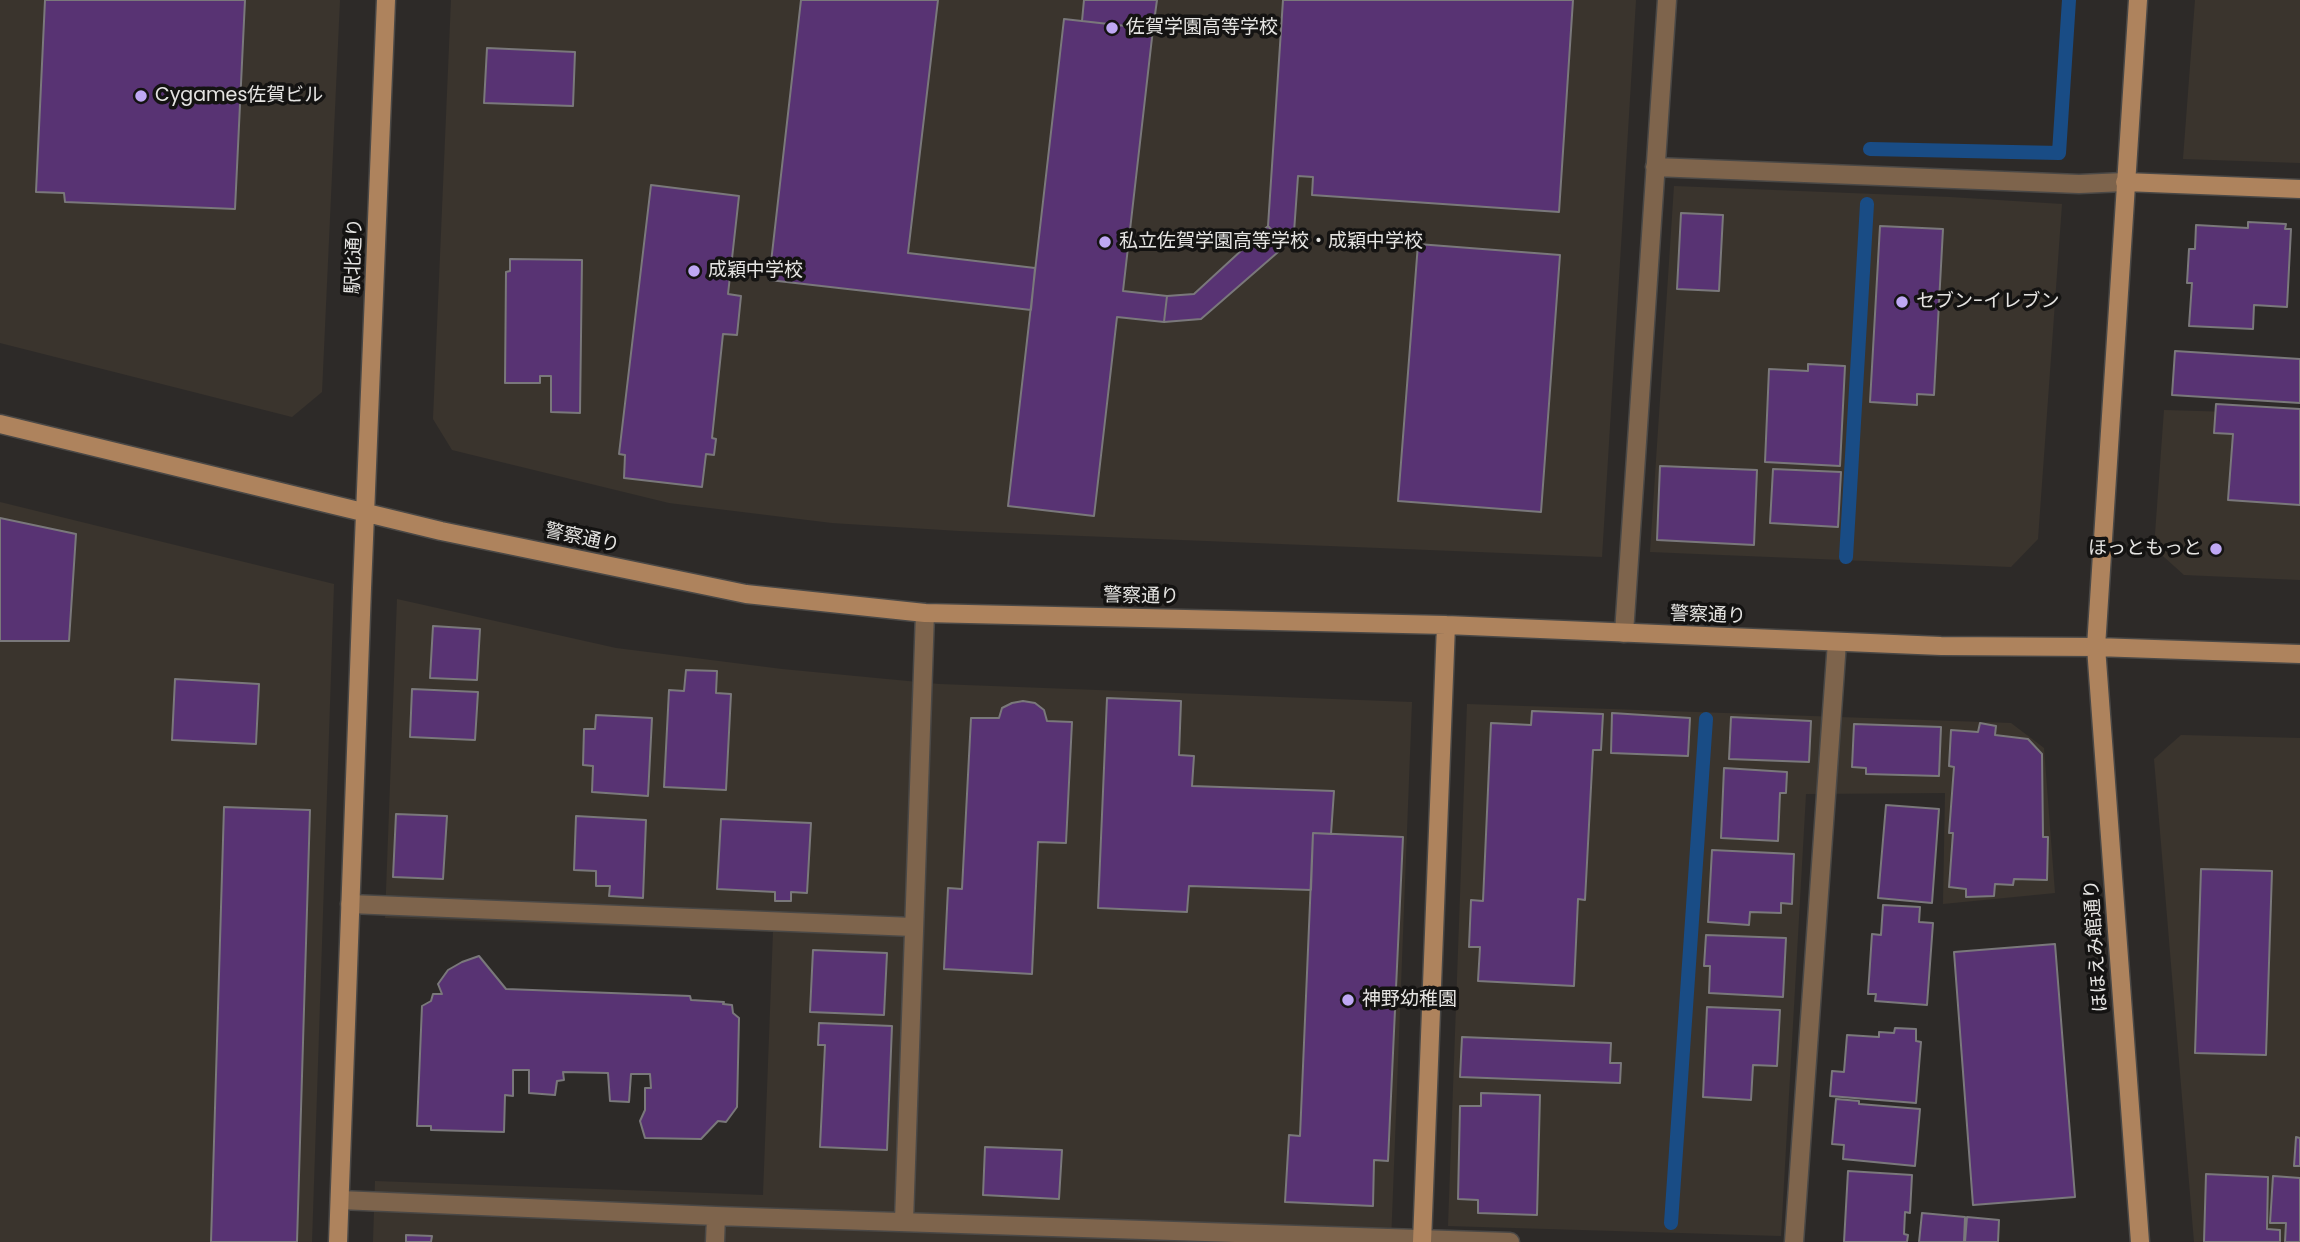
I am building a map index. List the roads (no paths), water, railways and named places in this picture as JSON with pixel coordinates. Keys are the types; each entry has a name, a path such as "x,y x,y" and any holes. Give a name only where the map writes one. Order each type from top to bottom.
{"street":[{"name":"駅北通り","path":"338,1242 386,0"},
{"path":"1624,633 1667,0"},
{"name":"ほほえみ館通り","path":"2138,0 2096,647 2140,1242"},
{"path":"1655,167 2080,184 2125,182 2300,189"},
{"name":"警察通り","path":"0,424 365,513 746,594 925,612 1446,625 1941,646 2096,647 2300,654"},
{"path":"904,1221 925,612"},
{"path":"1422,1240 1446,625"},
{"path":"1794,1242 1837,642"},
{"path":"349,904 914,926"},
{"path":"340,1200 904,1221 1064,1234 1510,1242"},
{"path":"715,1242 716,1216"}],"waterway":[{"path":"1870,149 2059,153 2069,0"},
{"path":"1846,557 1867,204"},
{"path":"1671,1223 1706,719"}],"place":[{"name":"佐賀学園高等学校","path":"1112,28"},
{"name":"Cygames佐賀ビル","path":"141,96"},
{"name":"私立佐賀学園高等学校・成穎中学校","path":"1105,242"},
{"name":"成穎中学校","path":"694,271"},
{"name":"セブン-イレブン","path":"1902,302"},
{"name":"ほっともっと","path":"2216,549"},
{"name":"神野幼稚園","path":"1348,1000"}]}
